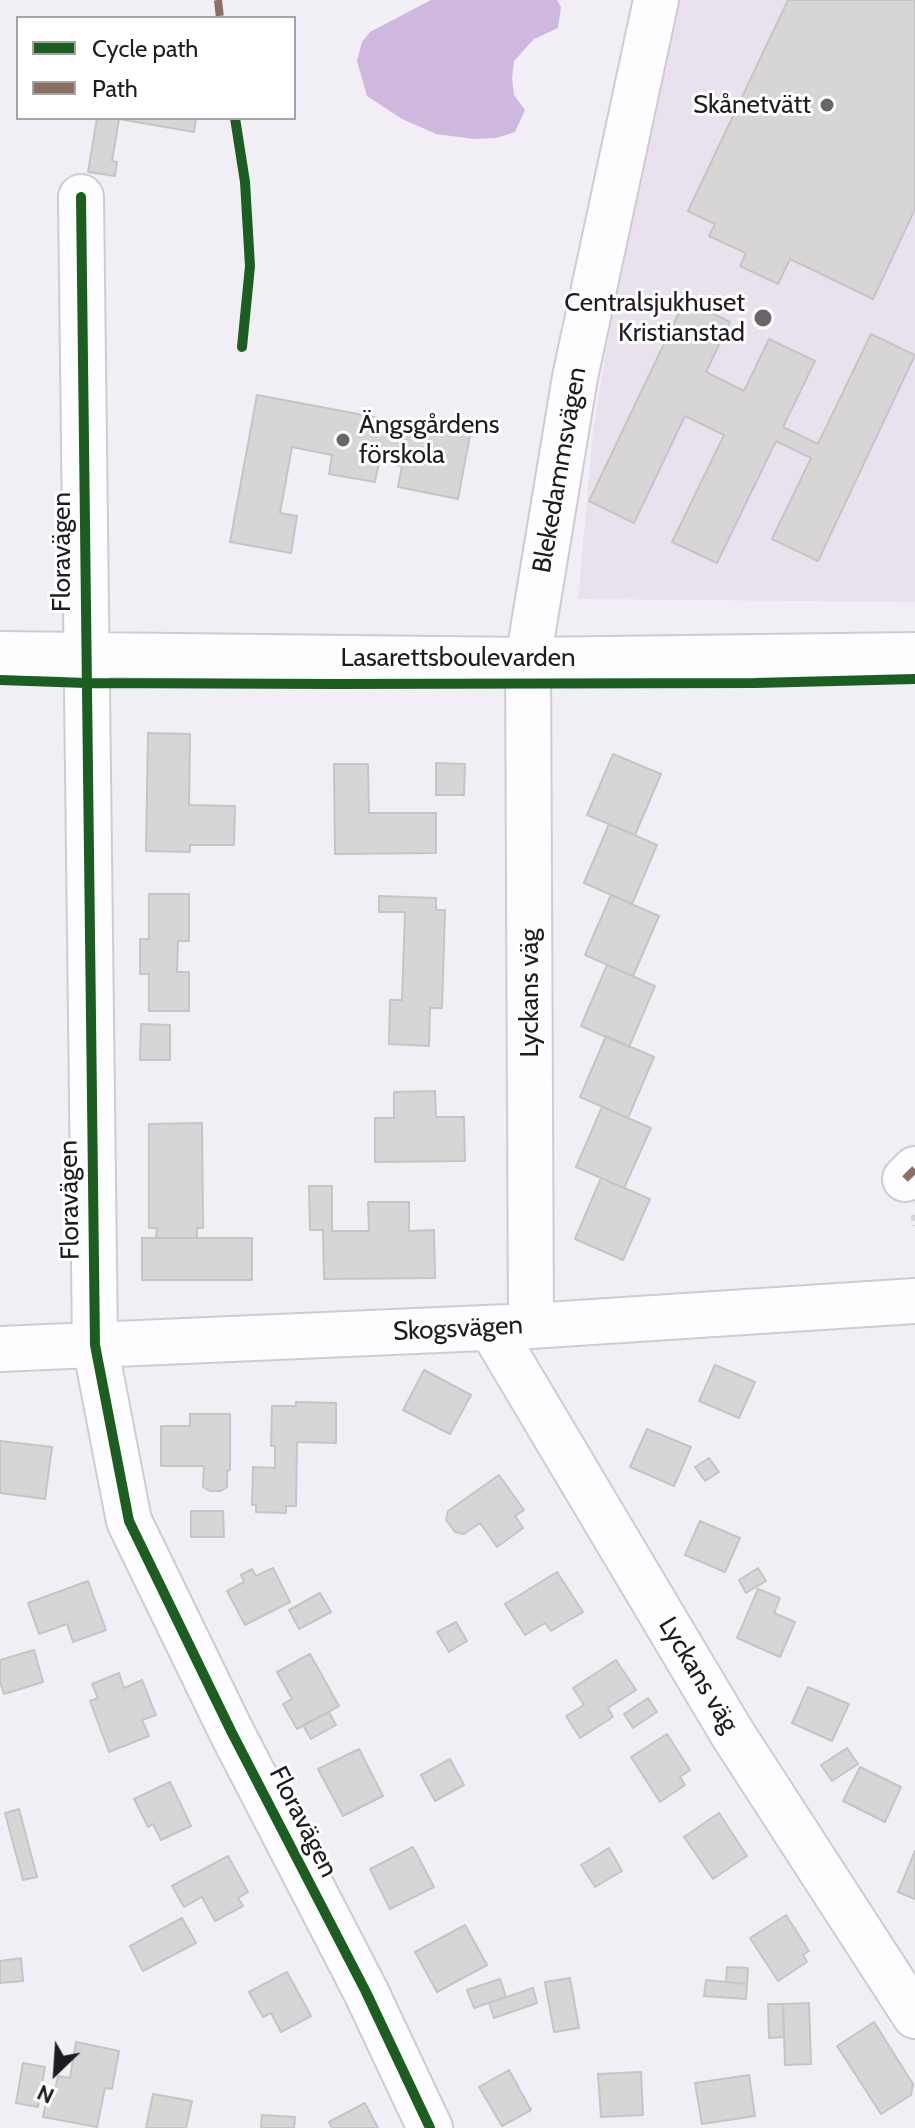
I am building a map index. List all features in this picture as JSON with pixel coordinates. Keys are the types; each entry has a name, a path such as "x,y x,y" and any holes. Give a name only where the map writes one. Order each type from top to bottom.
{"street":[{"name":"Blekedammsvägen","path":"528,660 575,377 656,0"},
{"name":"Floravägen","path":"81,197 95,1345 129,1521 232,1733 366,1992 430,2128"},
{"name":"Lasarettsboulevarden","path":"0,654 528,660 915,655"},
{"name":"Lyckans väg","path":"528,660 511,1327 732,1733 915,2016"},
{"name":"Skogsvägen","path":"0,1349 511,1327 915,1301"}],"shaded area":[{"path":"431,0 557,0 561,7 558,28 534,39 514,61 514,95 525,110 515,132 496,138 474,139 436,134 402,119 367,96 357,61 362,42 370,32"},
{"name":"Centralsjukhuset Kristianstad","path":"677,0 915,0 915,602 578,599 593,431 630,206"}],"building":[{"name":"Skånetvätt","path":"788,0 915,0 915,209 873,299 790,259 778,284 740,266 746,253 709,236 715,224 688,211"},
{"path":"97,120 119,120 112,161 117,162 115,176 88,172"},
{"path":"125,120 196,120 194,132"},
{"path":"685,300 730,322 706,372 744,391 769,339 815,361 783,427 818,444 871,334 915,355 818,561 772,539 811,458 776,441 717,563 672,542 724,435 685,416 634,523 589,501"},
{"path":"257,395 470,435 458,499 398,487 402,466 379,462 375,482 329,474 332,455 292,447 280,513 297,516 291,553 230,542"},
{"path":"148,733 190,734 189,805 235,806 234,845 190,845 190,852 146,851"},
{"path":"613,754 661,774 635,835 587,815"},
{"path":"436,763 465,764 464,795 436,795"},
{"path":"334,764 368,764 369,813 436,813 436,853 335,854"},
{"path":"609,824 657,845 632,904 584,883"},
{"path":"149,894 189,894 189,941 178,941 177,972 189,972 189,1011 149,1011 149,974 140,974 140,939 149,939"},
{"path":"611,895 659,916 633,976 585,955"},
{"path":"379,896 436,898 436,910 445,910 442,1008 430,1008 429,1046 389,1044 390,1000 402,1000 405,912 379,912"},
{"path":"607,965 655,986 629,1047 581,1026"},
{"path":"141,1024 170,1025 170,1060 140,1060"},
{"path":"606,1036 654,1057 628,1118 580,1097"},
{"path":"435,1091 436,1117 464,1117 465,1161 375,1162 375,1118 394,1118 394,1092"},
{"path":"602,1107 651,1128 624,1188 576,1167"},
{"path":"202,1123 203,1228 197,1228 197,1238 156,1238 157,1228 149,1228 149,1124"},
{"path":"601,1178 650,1199 623,1260 575,1239"},
{"path":"309,1186 332,1186 332,1231 369,1231 368,1202 409,1202 409,1231 434,1230 435,1278 324,1279 323,1230 310,1230"},
{"path":"142,1238 252,1238 252,1280 142,1280"},
{"path":"715,1365 755,1382 739,1418 699,1401"},
{"path":"424,1370 471,1395 450,1434 403,1410"},
{"path":"296,1402 336,1403 336,1443 297,1442 296,1506 286,1506 286,1513 256,1512 256,1505 252,1505 253,1467 275,1468 275,1446 271,1446 272,1406 296,1406"},
{"path":"190,1414 230,1414 230,1470 227,1471 227,1487 221,1491 203,1487 204,1466 161,1466 161,1426 190,1426"},
{"path":"647,1429 691,1447 674,1486 630,1467"},
{"path":"0,1441 52,1447 45,1499 0,1493"},
{"path":"709,1458 719,1472 705,1481 695,1467"},
{"path":"499,1475 524,1510 515,1516 523,1528 497,1547 480,1523 464,1534 455,1532 446,1520 448,1511"},
{"path":"191,1511 223,1511 224,1537 191,1537"},
{"path":"700,1521 740,1538 725,1572 685,1555"},
{"path":"273,1568 290,1602 245,1625 227,1591 244,1582 241,1575 252,1569 256,1576"},
{"path":"758,1568 766,1581 746,1593 739,1580"},
{"path":"557,1572 583,1612 551,1631 545,1623 525,1635 505,1604"},
{"path":"88,1581 106,1630 73,1642 67,1624 39,1634 28,1603"},
{"path":"758,1589 780,1598 774,1613 795,1622 780,1657 737,1638"},
{"path":"320,1593 331,1612 299,1629 289,1610"},
{"path":"456,1622 467,1641 449,1652 437,1632"},
{"path":"34,1650 43,1682 4,1694 0,1682 0,1660"},
{"path":"310,1654 339,1706 297,1729 283,1704 292,1699 277,1672"},
{"path":"616,1660 636,1690 608,1708 613,1717 580,1738 566,1716 584,1705 573,1688"},
{"path":"119,1673 124,1688 142,1680 156,1715 142,1720 149,1736 109,1752 90,1701 98,1698 92,1684"},
{"path":"808,1687 849,1704 832,1741 792,1723"},
{"path":"648,1698 657,1712 633,1728 624,1714"},
{"path":"329,1712 336,1725 311,1739 303,1725"},
{"path":"667,1734 690,1770 680,1777 685,1785 660,1802 631,1757"},
{"path":"847,1748 858,1764 832,1781 821,1765"},
{"path":"359,1749 383,1796 343,1816 318,1769"},
{"path":"450,1759 464,1785 435,1801 421,1775"},
{"path":"860,1767 901,1787 885,1822 843,1801"},
{"path":"170,1782 191,1826 161,1840 153,1824 148,1827 134,1799"},
{"path":"19,1809 37,1877 23,1880 5,1813"},
{"path":"719,1813 747,1856 713,1879 684,1837"},
{"path":"413,1847 434,1887 390,1909 370,1869"},
{"path":"609,1848 622,1871 595,1887 581,1865"},
{"path":"915,1851 915,1899 898,1892"},
{"path":"228,1856 248,1892 238,1898 243,1906 215,1921 202,1897 184,1907 172,1886"},
{"path":"786,1915 809,1951 803,1955 807,1962 778,1981 750,1938"},
{"path":"182,1918 196,1943 143,1971 130,1946"},
{"path":"465,1925 487,1965 437,1992 415,1952"},
{"path":"21,1958 23,1981 0,1983 0,1961"},
{"path":"727,1967 748,1968 747,1984 726,1982"},
{"path":"287,1972 311,2016 281,2032 271,2013 263,2017 249,1992"},
{"path":"570,1978 579,2028 554,2032 545,1982"},
{"path":"500,1979 506,1997 474,2008 467,1990"},
{"path":"706,1980 747,1984 746,1999 704,1996"},
{"path":"533,1988 537,2003 494,2018 489,2003"},
{"path":"809,2003 811,2064 785,2065 783,2004"},
{"path":"768,2004 783,2004 784,2037 769,2038"},
{"path":"874,2022 913,2084 911,2095 881,2114 837,2046"},
{"path":"76,2042 119,2051 112,2089 105,2088 97,2127 43,2117 47,2098 53,2100 58,2076 70,2078"},
{"path":"23,2063 45,2067 38,2107 16,2103"},
{"path":"509,2070 531,2110 502,2126 479,2087"},
{"path":"641,2072 643,2115 601,2117 598,2074"},
{"path":"749,2075 755,2116 702,2124 695,2083"},
{"path":"153,2094 192,2101 186,2128 146,2128"},
{"path":"365,2103 378,2128 332,2128 329,2122"},
{"path":"262,2115 295,2117 294,2128 261,2128"}],"marked path":[{"path":"218,0 220,16"},
{"path":"905,1179 915,1169"}],"cycle path":[{"path":"235,120 245,182 250,266 242,347"},
{"path":"81,197 95,1345 129,1521 232,1733 366,1992 430,2128"},
{"path":"0,680 336,684 755,683 915,679"}],"place":[{"name":"Skånetvätt","path":"827,105"},
{"name":"Centralsjukhuset Kristianstad","path":"763,318"},
{"name":"Ängsgårdens förskola","path":"343,440"}]}
